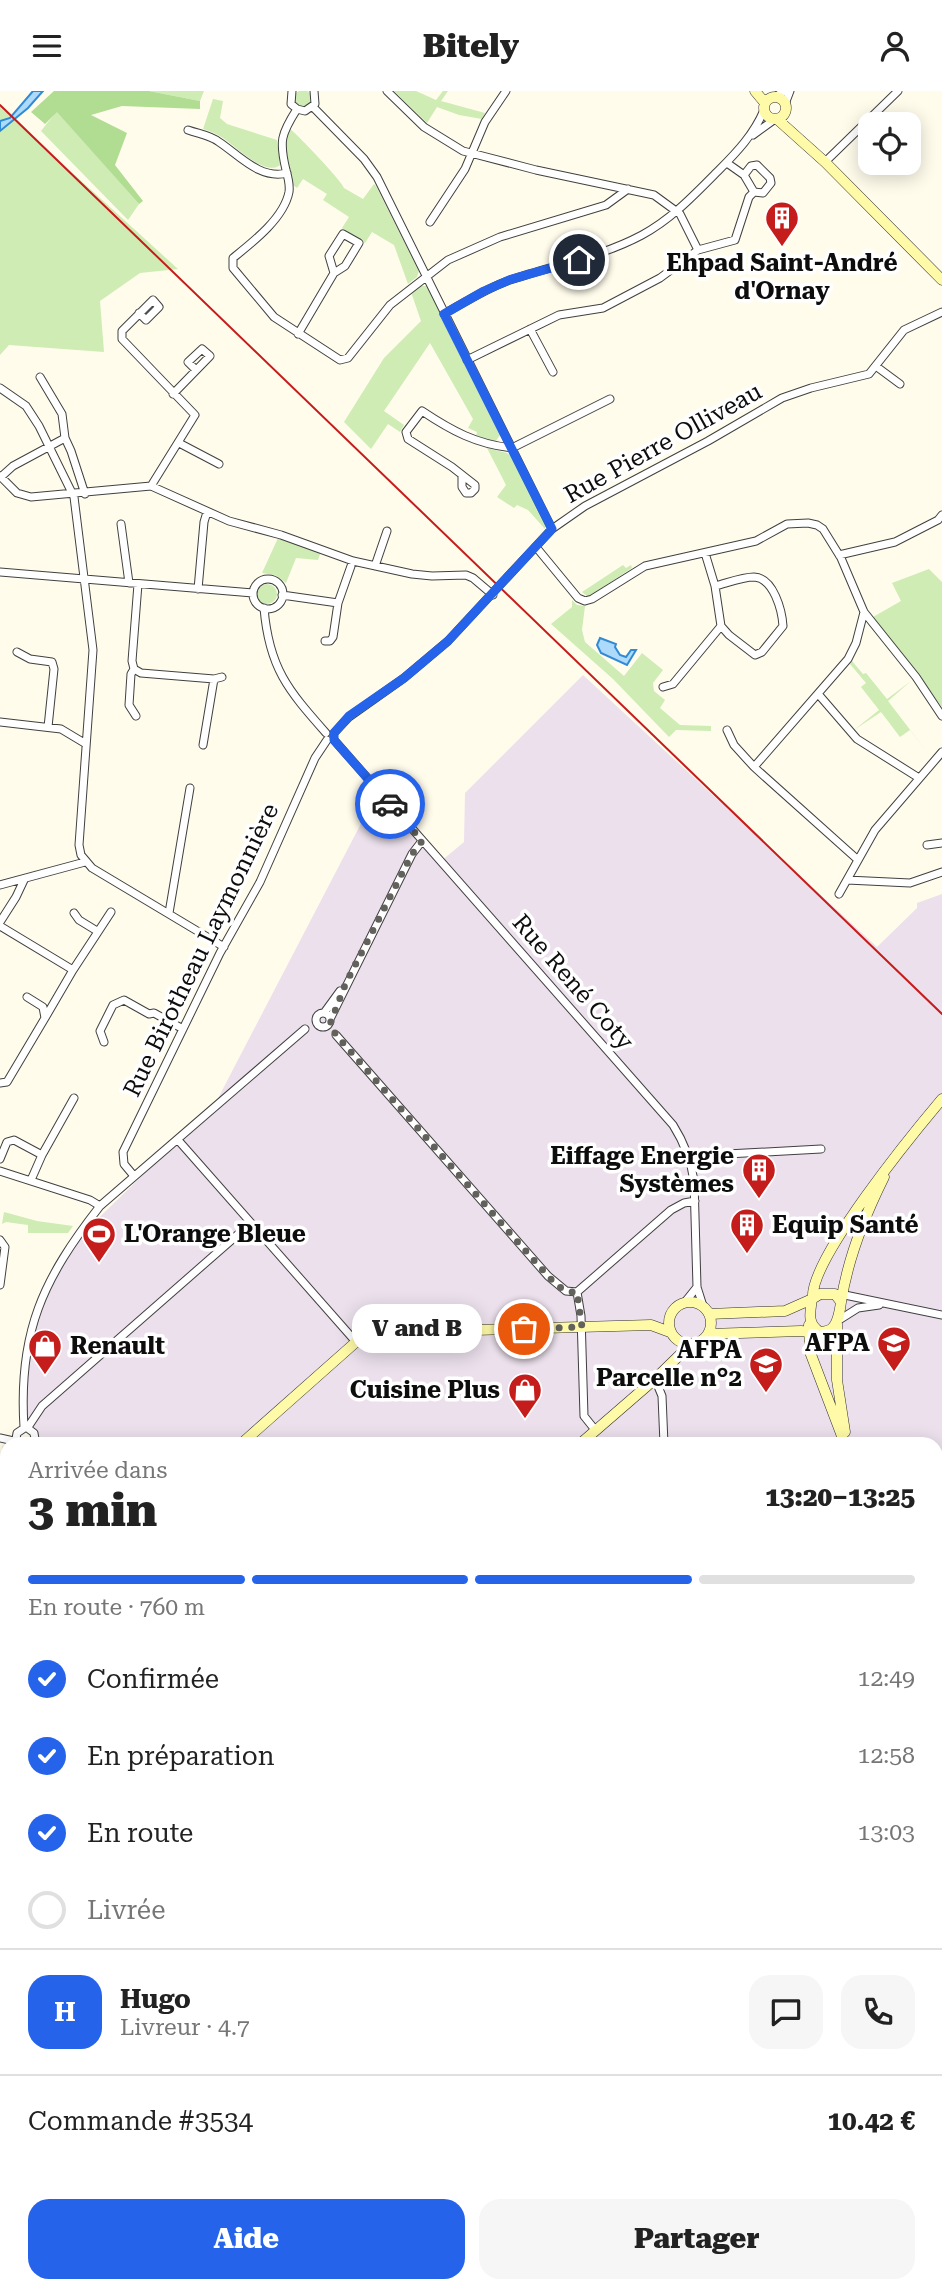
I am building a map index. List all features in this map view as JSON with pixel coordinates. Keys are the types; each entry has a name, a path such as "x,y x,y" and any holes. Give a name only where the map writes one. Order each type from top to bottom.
{"main road":[{"path":"755,91 781,99 790,121 825,162"},
{"path":"771,98 768,117 776,119 825,162 942,280"},
{"path":"776,119 785,108"},
{"path":"810,1352 815,1332 810,1318 816,1280 872,1185 942,1099"},
{"path":"846,1437 837,1380 840,1297 862,1223 891,1164"},
{"path":"674,1362 676,1353 670,1315 673,1309 685,1302 691,1301 706,1310 785,1311 828,1292 840,1297"},
{"path":"652,1325 685,1344 691,1344 704,1339 711,1328 706,1310"},
{"path":"249,1437 356,1342 370,1333 652,1325 670,1315"},
{"path":"708,1334 815,1332 832,1329 838,1322"},
{"path":"778,1332 792,1335 810,1352 844,1437"},
{"path":"589,1437 656,1379 691,1344"}],"street":[{"path":"292,91 290,100 297,109 305,111 313,107 316,100 314,91"},
{"path":"387,91 424,127 472,154 654,195 677,211 698,250"},
{"path":"430,222 472,154 485,122 506,91"},
{"path":"785,108 790,91"},
{"path":"825,162 898,91"},
{"path":"444,314 509,280 615,248 643,235 677,211 727,163 747,139 771,98"},
{"path":"313,107 364,159 377,177 552,529"},
{"path":"297,109 281,138 288,195 268,229 233,258 232,263 268,311 298,334 340,360 345,361 390,305 448,260 500,237 607,205 628,188"},
{"path":"747,139 776,119"},
{"path":"188,130 208,136 247,163 272,175 287,173"},
{"path":"727,163 744,175 754,192"},
{"path":"744,175 751,166 757,165 770,178 768,189 763,193 754,192"},
{"path":"467,360 559,315 603,308 660,278 698,250 735,240 749,197 754,192"},
{"path":"298,334 334,273 345,266 359,243 342,234 329,256 334,273"},
{"path":"900,384 877,367 899,334 915,323 942,312"},
{"path":"139,313 122,331 122,339 195,415 151,486"},
{"path":"530,329 553,372"},
{"name":"Rue Pierre Olliveau","path":"492,595 552,529 592,502 708,442 782,398 811,388 862,377 877,367"},
{"path":"173,394 196,370"},
{"path":"40,377 62,414 65,439 85,494"},
{"path":"0,388 26,407 50,447 73,495 93,650 79,845 85,862 224,947"},
{"path":"462,476 408,439 406,432 422,411 454,433 496,447 512,448 610,399"},
{"path":"65,439 13,466 1,476 17,493 31,497 151,486 240,525 281,535 353,561 432,576 466,575 492,595"},
{"path":"179,443 219,464"},
{"path":"198,589 207,512"},
{"path":"839,555 895,542 941,520"},
{"path":"536,547 578,598 585,600 592,599 645,566 756,541 787,524 808,523 823,529 839,555 864,612 916,677 942,716"},
{"path":"121,524 134,584 134,669 131,674 129,705 136,716"},
{"path":"375,566 387,531"},
{"path":"705,553 715,586 721,626 755,655 762,652 783,627 782,615 772,589 762,579 753,577 715,586"},
{"path":"325,641 330,641 333,637 338,603 351,566"},
{"path":"0,572 253,593"},
{"path":"268,579 279,585 282,595 274,607 264,608 255,603 253,593 258,583 268,579"},
{"path":"282,595 338,603"},
{"name":"Rue Birotheau Laymonnière","path":"134,1177 124,1164 123,1151 224,947 260,882 316,758 330,736 349,716 404,678 448,641 492,595"},
{"name":"Rue René Coty","path":"264,608 270,649 282,679 673,1125 690,1156 694,1181 697,1287 706,1310"},
{"path":"754,767 848,659 856,643 864,612"},
{"path":"663,687 673,684 721,626"},
{"path":"17,652 30,659 52,662 54,669 48,727"},
{"path":"134,669 141,673 218,678 203,745"},
{"path":"819,695 857,739 919,778"},
{"path":"0,722 61,729 86,744"},
{"path":"727,730 734,745 754,767 858,860"},
{"path":"839,894 886,816 942,752"},
{"path":"169,913 190,788"},
{"path":"31,1437 22,1394 25,1359 31,1327 56,1267 100,1206 305,1030 324,1022 412,854 422,841"},
{"path":"927,845 942,843"},
{"path":"0,885 85,862"},
{"path":"847,880 909,883 942,872"},
{"path":"24,880 0,924 73,970"},
{"path":"0,1083 7,1082 73,970 111,912"},
{"path":"74,913 79,920 97,931"},
{"path":"27,997 43,1007 45,1018"},
{"path":"104,1042 100,1031 113,1005 124,1000 183,1029"},
{"path":"324,1022 556,1284 566,1291 577,1292 671,1210 695,1201"},
{"path":"31,1180 74,1098"},
{"path":"0,1159 7,1142 14,1140 42,1155"},
{"path":"178,1140 356,1342"},
{"path":"690,1156 821,1149"},
{"path":"0,1171 90,1200 100,1206"},
{"path":"3,1437 29,1429 42,1406 251,1223"},
{"path":"0,1286 2,1241"},
{"path":"685,1302 697,1287"},
{"path":"577,1292 582,1327 584,1416 596,1431"},
{"path":"840,1297 942,1315"},
{"path":"838,1322 858,1308 883,1304"},
{"path":"656,1379 662,1396 664,1437"},
{"path":"17,1433 18,1437"}],"shaded area":[{"path":"583,675 877,947 917,908 917,903 942,894 942,1437 30,1437 25,1416 32,1320 78,1238 214,1106 379,789 440,862 464,842 465,793"}],"green space":[{"path":"299,90 307,90 312,99 310,106 299,108 294,103 294,95"},
{"path":"54,91 149,91 200,101 200,109 122,106 91,115 127,133 115,165 143,201 139,204 57,112 45,124 31,112"},
{"path":"149,91 204,91 200,101"},
{"path":"394,91 416,91 436,100 443,91 448,91 441,101 485,113 482,119 437,107 427,123"},
{"path":"213,99 223,101 220,118 227,124 277,140 280,165 274,168 259,164 221,137 203,129"},
{"path":"0,107 178,269 140,273 100,301 104,352 9,345 0,355"},
{"path":"57,111 139,204 128,220 41,131"},
{"path":"289,128 344,188 363,199 374,184 376,186 419,271 417,277 408,284 394,245 372,232 365,243 342,228 349,217 323,200 327,194 303,179 297,188 293,185 285,142"},
{"path":"420,286 427,286 500,435 496,441 476,436 477,432 468,428 473,419 430,343 384,411 404,425 400,432 388,424 371,449 344,422 384,358 421,321 411,292"},
{"path":"487,448 511,456 546,526 545,529 528,510 517,505 514,508 497,497 506,485"},
{"path":"278,538 321,551 318,560 296,558 286,583 275,575 262,573"},
{"path":"623,565 626,568 631,565 632,568 588,597 582,592"},
{"path":"929,569 942,582 942,707 873,617 901,601 892,583"},
{"path":"267,584 274,587 277,594 274,601 267,604 260,601 257,594 260,587"},
{"path":"572,600 577,605 585,606 582,630 585,642 624,676 642,653 663,670 653,683 654,691 665,700 660,708 680,725 711,726 711,731 676,730 669,737 613,679 551,624 572,607"},
{"path":"852,661 863,674 866,673 887,699 911,681 888,701 931,757 910,730 900,737 881,712 854,730 879,710 861,687 866,683 850,664"},
{"path":"4,1212 37,1221 73,1226 68,1233 28,1233 28,1225 6,1222 2,1224"}],"water":[{"path":"33,91 43,91 28,108 0,131 0,121 10,118"},
{"path":"600,638 616,644 620,655 626,657 631,650 636,650 627,665 601,653 597,645"}],"railway":[{"path":"0,105 942,1014"}],"way so far":[{"path":"390,804 422,841 412,854 345,985 330,1024 336,1035 538,1265 561,1289 577,1292 582,1327 524,1329"}],"place":[{"name":"Ehpad Saint-André d'Ornay","path":"782,248"},
{"name":"Eiffage Energie Systèmes","path":"759,1200"},
{"name":"Equip Santé","path":"747,1255"},
{"name":"L'Orange Bleue","path":"99,1264"},
{"name":"V and B","path":"524,1329"},
{"name":"AFPA","path":"894,1373"},
{"name":"Renault","path":"45,1376"},
{"name":"AFPA Parcelle n°2","path":"766,1394"},
{"name":"Cuisine Plus","path":"525,1420"}],"route":[{"path":"390,804 334,740 334,733 349,716 404,678 448,641 552,529 444,314 509,280 579,260"}]}
